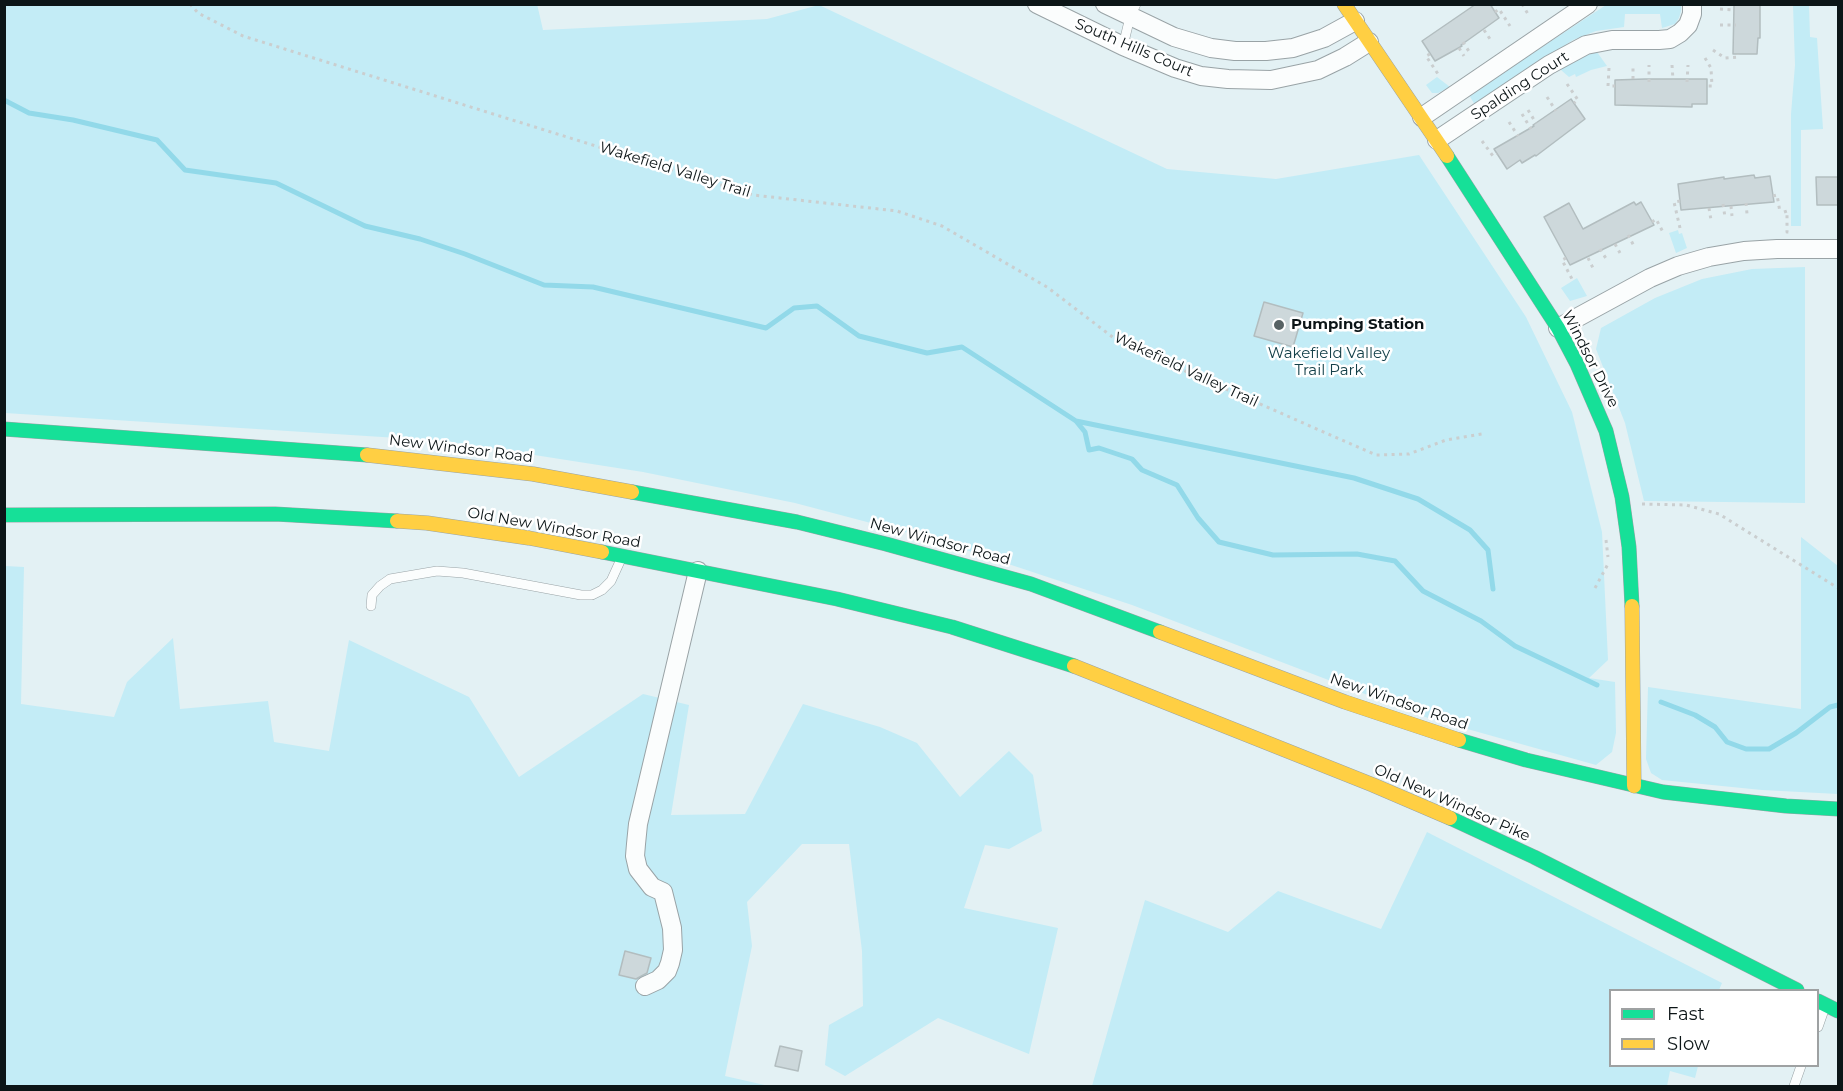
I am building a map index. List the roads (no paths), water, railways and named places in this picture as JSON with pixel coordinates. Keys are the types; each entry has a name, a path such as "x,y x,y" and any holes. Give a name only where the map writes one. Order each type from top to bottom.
{"street":[{"name":"South Hills Court","path":"1037,4 1124,46 1175,68 1201,76 1256,81 1291,77 1318,70 1370,42"},
{"name":"South Hills Court","path":"1105,4 1133,11 1174,37 1210,48 1235,51 1293,48 1324,38 1355,21"},
{"name":"Windsor Drive","path":"1344,4 1422,117 1558,328 1592,394 1606,431 1624,508 1629,546 1632,596 1634,786"},
{"name":"Spalding Court","path":"1422,117 1588,4"},
{"name":"Spalding Court","path":"1437,140 1549,65 1586,45 1612,40 1670,39 1688,25 1692,14 1692,4"},
{"path":"1558,328 1650,278 1678,266 1709,257 1744,251 1839,249"},
{"name":"New Windsor Road","path":"4,429 389,457 465,465 533,474 797,522 1031,584 1345,702 1526,760 1634,786 1709,798 1839,809"},
{"name":"Old New Windsor Road","path":"4,515 330,516 427,523 529,538 837,598 952,627 1083,670"},
{"path":"645,986 658,980 667,971 673,950 672,928 663,892 652,887 638,869 635,856 638,824 698,572"},
{"name":"Old New Windsor Pike","path":"1083,670 1174,704 1461,823 1534,857 1795,989"}],"lane":[{"path":"1124,46 1133,11"},
{"path":"370,606 372,595 390,579 437,571 463,573 580,595 592,595 602,590 611,581 622,557"},
{"path":"1819,1025 1827,1005"},
{"path":"1794,1086 1800,1067"}],"waterway":[{"path":"4,100 29,113 73,120 157,140 185,170 276,183 365,226 420,239 544,285 593,287 766,328 794,308 817,306 859,336 927,353 962,347 1076,421 1085,432 1089,450 1099,448 1132,459 1142,470 1177,485 1198,518 1219,542 1273,555 1357,554 1395,561 1423,591 1481,621 1515,646 1597,685"},
{"path":"1076,421 1354,478 1418,499 1470,530 1488,550 1493,589"},
{"path":"1661,702 1695,715 1715,727 1727,742 1746,749 1769,749 1796,733 1830,707 1838,705"}],"place":[{"name":"Pumping Station","path":"1279,325"}],"park label":[{"name":"Wakefield Valley Trail Park","path":"1329,362"}]}
